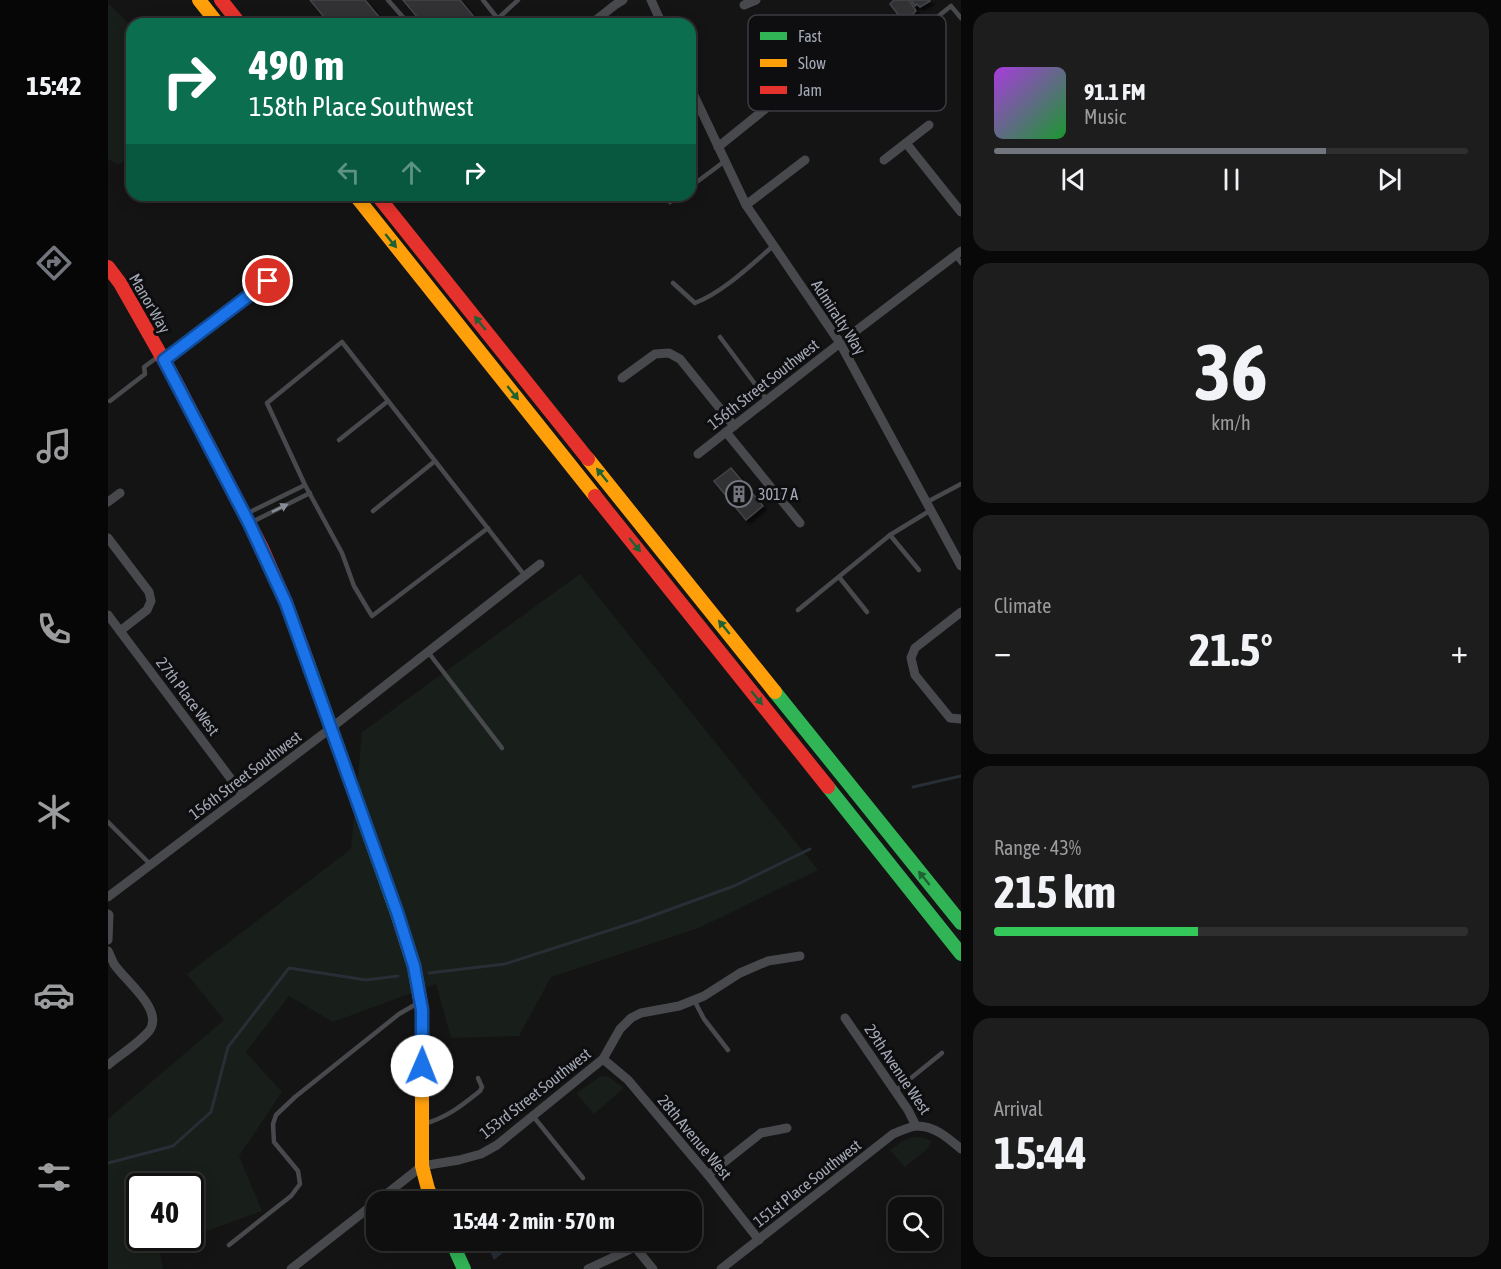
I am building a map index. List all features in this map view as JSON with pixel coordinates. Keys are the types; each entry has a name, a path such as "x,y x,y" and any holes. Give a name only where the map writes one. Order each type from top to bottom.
{"main road":[{"path":"199,0 213,18"},
{"path":"221,0 235,18"},
{"path":"360,201 961,954"},
{"path":"382,201 961,923"},
{"name":"Manor Way","path":"108,267 120,283 162,358 247,519 286,603 397,912 414,966 421,1001 423,1028 422,1166 429,1191"},
{"path":"456,1251 464,1269"}],"street":[{"path":"598,18 623,0"},
{"path":"651,0 659,18"},
{"path":"743,2 756,0"},
{"name":"Admiralty Way","path":"696,100 746,205 840,343 961,566"},
{"path":"718,147 763,111"},
{"path":"884,160 929,125"},
{"path":"906,143 961,212"},
{"path":"746,205 805,160"},
{"name":"156th Street Southwest","path":"698,454 840,343 959,256"},
{"path":"162,358 268,281"},
{"path":"622,378 655,354 669,353 680,359 734,426"},
{"path":"726,432 800,523"},
{"path":"108,502 120,493"},
{"path":"108,538 149,592 151,601 147,610 120,631"},
{"name":"156th Street Southwest","path":"108,897 331,728 540,564"},
{"path":"961,612 915,648 911,658 915,675 950,718 961,719"},
{"name":"27th Place West","path":"108,615 243,795"},
{"path":"108,914 108,940"},
{"path":"108,951 111,967 150,1007 153,1017 152,1026 147,1034 108,1065"},
{"name":"153rd Street Southwest","path":"291,1269 422,1166 481,1154 497,1145 603,1059 620,1029 631,1018 641,1013 679,1006 704,996 740,973 768,961 800,956"},
{"name":"29th Avenue West","path":"845,1018 908,1110 916,1126 934,1129 961,1149"},
{"name":"28th Avenue West","path":"603,1059 628,1080 759,1240"},
{"name":"151st Place Southwest","path":"721,1269 893,1134 916,1126"},
{"path":"708,1175 761,1133 786,1128"},
{"path":"588,1269 620,1251"},
{"path":"638,1251 652,1269"}],"lane":[{"path":"388,0 404,18"},
{"path":"483,0 497,18"},
{"path":"499,18 518,0"},
{"path":"940,15 951,6 961,18"},
{"path":"696,183 725,161"},
{"path":"673,283 695,303 720,290 773,246"},
{"path":"720,337 767,400"},
{"path":"488,528 372,616 354,586 342,553 305,485 267,403 342,342 488,528 525,576"},
{"path":"110,401 145,374 144,367 162,358"},
{"path":"339,440 388,401"},
{"path":"373,511 435,461"},
{"path":"798,610 890,535 961,484"},
{"path":"247,519 305,485"},
{"path":"247,519 310,493"},
{"path":"890,535 919,570"},
{"path":"839,578 867,612"},
{"path":"428,652 502,748"},
{"path":"108,822 151,865"},
{"path":"694,1000 704,1019 728,1050"},
{"path":"229,1245 291,1196 300,1184 298,1171 274,1142 272,1132 276,1115 294,1097 399,1014 421,1001"},
{"path":"895,1091 942,1053"},
{"path":"421,1125 440,1120 480,1091 482,1086 478,1078"},
{"path":"533,1116 583,1178"}],"shaded area":[{"path":"108,3 126,21 126,159 118,165 108,159"},
{"path":"580,574 818,870 701,927 551,977 519,1036 451,1038 436,984 333,1022 289,996 246,1052 282,1092 239,1156 262,1211 204,1232 204,1173 126,1173 126,1251 159,1251 163,1269 108,1269 108,1119 224,1020 187,974 351,849 362,732"},
{"path":"601,1076 609,1077 624,1088 594,1114 576,1093"},
{"path":"914,1137 932,1141 926,1150 905,1167 890,1150 904,1140"},
{"path":"490,1251 505,1251 494,1260"}],"building":[{"path":"310,0 365,0 380,18 325,18"},
{"path":"403,0 460,0 475,18 418,18"},
{"path":"894,0 909,0 916,11 912,15 898,15 890,4"},
{"path":"911,0 930,1 920,7 917,4 915,6"},
{"name":"3017 A","path":"731,468 763,506 746,520 714,481"}],"waterway":[{"path":"913,787 961,776"},
{"path":"429,973 505,964 638,921 734,886 810,849"},
{"path":"108,1163 173,1146 211,1112 228,1047 289,968 366,980 398,976"}],"traffic: fast":[{"path":"308,663 399,919"},
{"path":"775,692 961,923"},
{"path":"828,787 961,954"},
{"path":"456,1251 464,1269"}],"traffic: slow":[{"path":"199,0 213,18"},
{"path":"360,201 595,496"},
{"path":"588,459 775,692"},
{"path":"399,919 414,966 422,1010 422,1166 429,1191"}],"traffic: jam":[{"path":"221,0 235,18"},
{"path":"382,201 588,459"},
{"path":"108,267 120,283 175,380 262,548 286,603 308,663"},
{"path":"595,496 828,787"}],"place":[{"name":"3017 A","path":"739,494"}],"route":[{"path":"268,281 164,360 262,548 286,603 397,912 414,966 422,1010 422,1066"}]}
